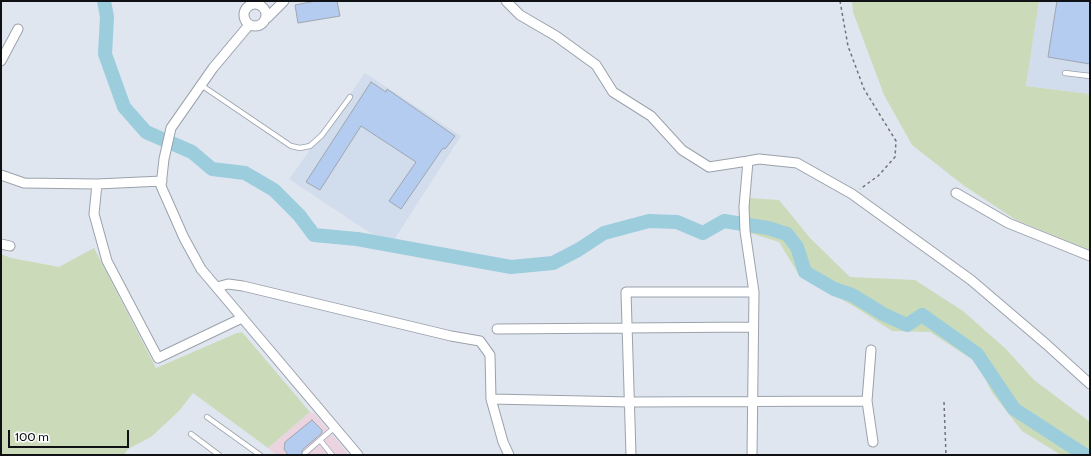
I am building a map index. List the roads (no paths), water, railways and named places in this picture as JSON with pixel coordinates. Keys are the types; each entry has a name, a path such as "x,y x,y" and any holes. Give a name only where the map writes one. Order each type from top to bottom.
{"street":[{"path":"267,18 266,9 259,4 250,3 245,10 244,18 248,25 256,27 263,24 284,1"},
{"path":"506,1 520,15 556,36 596,65 613,92 651,116 682,150 709,167 759,159 797,163 852,194 971,280 1090,384"},
{"path":"248,25 201,85 171,128 164,159 161,186 184,238 201,269 358,455"},
{"path":"1,61 18,29"},
{"path":"748,161 744,207 745,231 754,292 751,402 752,455"},
{"path":"1,175 24,183 96,184 162,180"},
{"path":"96,184 94,214 107,262 158,358 242,318"},
{"path":"956,193 1008,223 1090,256"},
{"path":"217,287 228,284 243,286 451,336 480,341 490,356 491,399 503,442 509,455"},
{"path":"631,455 626,292 754,292"},
{"path":"497,329 753,327"},
{"path":"871,350 867,401 873,442"},
{"path":"491,399 630,402 867,401"}],"lane":[{"path":"1064,73 1090,76"},
{"path":"201,85 291,146 300,148 310,146 322,135 350,97"},
{"path":"207,417 258,455"},
{"path":"305,453 335,427"},
{"path":"191,434 220,455"},
{"path":"320,440 332,455"}],"waterway":[{"path":"104,1 107,17 105,54 124,107 146,132 192,152 212,169 245,173 274,190 299,215 314,235 357,239 511,267 553,263 578,250 604,233 649,221 677,222 703,233 724,221 768,228 787,234 797,247 805,272 834,289 852,295 883,314 907,325 922,315 977,354 1014,409 1085,455"}]}
